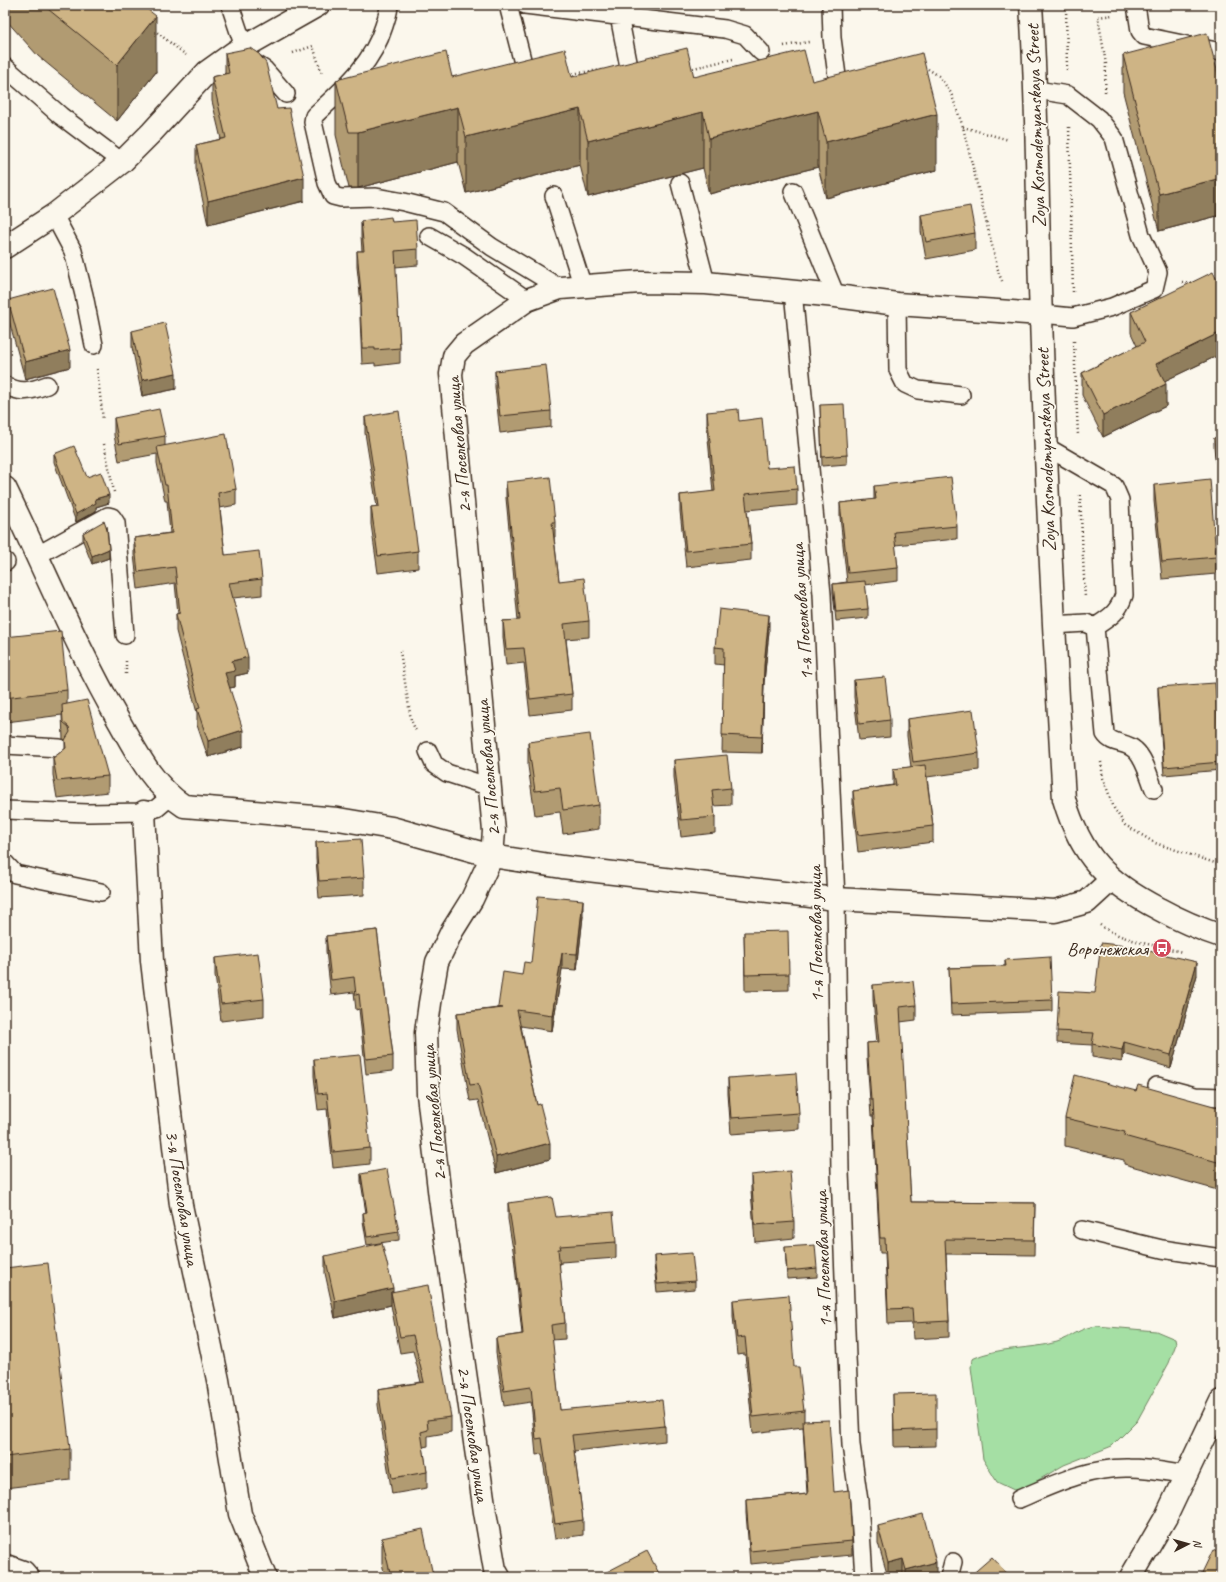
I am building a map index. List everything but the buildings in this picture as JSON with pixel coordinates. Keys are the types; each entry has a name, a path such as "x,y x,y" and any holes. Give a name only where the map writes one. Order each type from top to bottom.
{"street":[{"path":"5,247 54,215 122,162 152,132 207,72 240,50 318,5"},
{"name":"Zoya Kosmodemyanskaya Street","path":"1031,5 1037,90 1045,446 1053,625 1064,800 1070,821 1081,841 1098,866 1111,880 1129,894 1221,936"},
{"name":"2-я Поселковая улица","path":"499,1577 495,1570 485,1512 440,1198 428,1094 426,1033 437,962 452,931 472,898 492,856 494,831 451,374 454,356 464,344 527,300 560,288 640,282 706,284 793,291 897,304 1041,314"},
{"path":"5,488 38,555 78,644 108,702 142,762 170,797 184,806 338,819 384,827 492,856 562,867 836,899 1055,911 1087,902 1111,880"},
{"name":"3-я Поселковая улица","path":"144,812 152,961 181,1205 218,1380 240,1514 265,1577"},
{"path":"1131,1577 1166,1517 1221,1401"}],"lane":[{"path":"230,5 240,50 265,70 286,94"},
{"path":"389,5 381,36 367,62 345,88 314,116 313,122 327,183 333,196 341,198 376,198 390,200 444,212 492,247 560,288"},
{"path":"508,5 525,71"},
{"path":"525,5 725,30 745,35 761,52"},
{"path":"831,5 832,38 838,76"},
{"path":"1136,5 1140,31 1144,36 1221,52"},
{"path":"619,16 630,72"},
{"path":"5,67 61,116 122,162"},
{"path":"1037,90 1068,95 1099,119 1114,138 1141,235 1158,272 1157,282 1154,289 1112,307 1073,317 1041,314"},
{"path":"680,183 706,284"},
{"path":"792,191 836,296"},
{"path":"554,196 582,287"},
{"path":"54,215 73,251 84,294 94,345"},
{"path":"429,236 464,256 527,300"},
{"name":"1-я Поселковая улица","path":"793,291 822,594 836,899 840,1171 847,1357 851,1445 859,1501 864,1577"},
{"path":"897,304 898,370 906,384 918,390 961,395"},
{"path":"5,385 14,391 33,390 47,385"},
{"path":"1045,446 1114,486 1120,500 1124,596 1120,608 1113,615 1095,627"},
{"path":"38,555 108,516 112,517 116,523 125,635"},
{"path":"1053,625 1086,623 1095,627"},
{"path":"1095,627 1105,734 1108,739 1136,750 1154,789"},
{"path":"5,745 60,748"},
{"path":"428,751 434,764 447,772 490,787"},
{"path":"5,810 88,813 144,812 157,808 170,797"},
{"path":"5,863 15,874 101,892"},
{"path":"1157,1086 1195,1096 1221,1097"},
{"path":"1082,1230 1162,1249 1221,1258"},
{"path":"1019,1499 1081,1474 1105,1470 1129,1468 1187,1475"},
{"path":"5,1563 25,1570 32,1577"}],"path":[{"path":"1098,17 1104,50"},
{"path":"150,27 162,36"},
{"path":"788,45 814,41"},
{"path":"257,64 313,46 330,101"},
{"path":"684,70 706,66"},
{"path":"928,68 939,76 951,93 963,127 998,274 1003,285"},
{"path":"563,76 576,72"},
{"path":"963,127 1010,140 1037,141"},
{"path":"1157,282 1197,283"},
{"path":"94,345 103,420"},
{"path":"104,444 117,504 112,517"},
{"path":"400,651 411,720 422,745 428,751"},
{"path":"1073,907 1106,930 1138,941 1183,953"}],"green space":[{"path":"1097,1326 1156,1331 1175,1339 1176,1344 1169,1363 1137,1421 1112,1446 1064,1465 1018,1492 997,1482 983,1459 971,1367 972,1359 993,1352 1057,1342 1090,1327"}],"place":[{"name":"Воронежская","path":"1162,948"}]}
